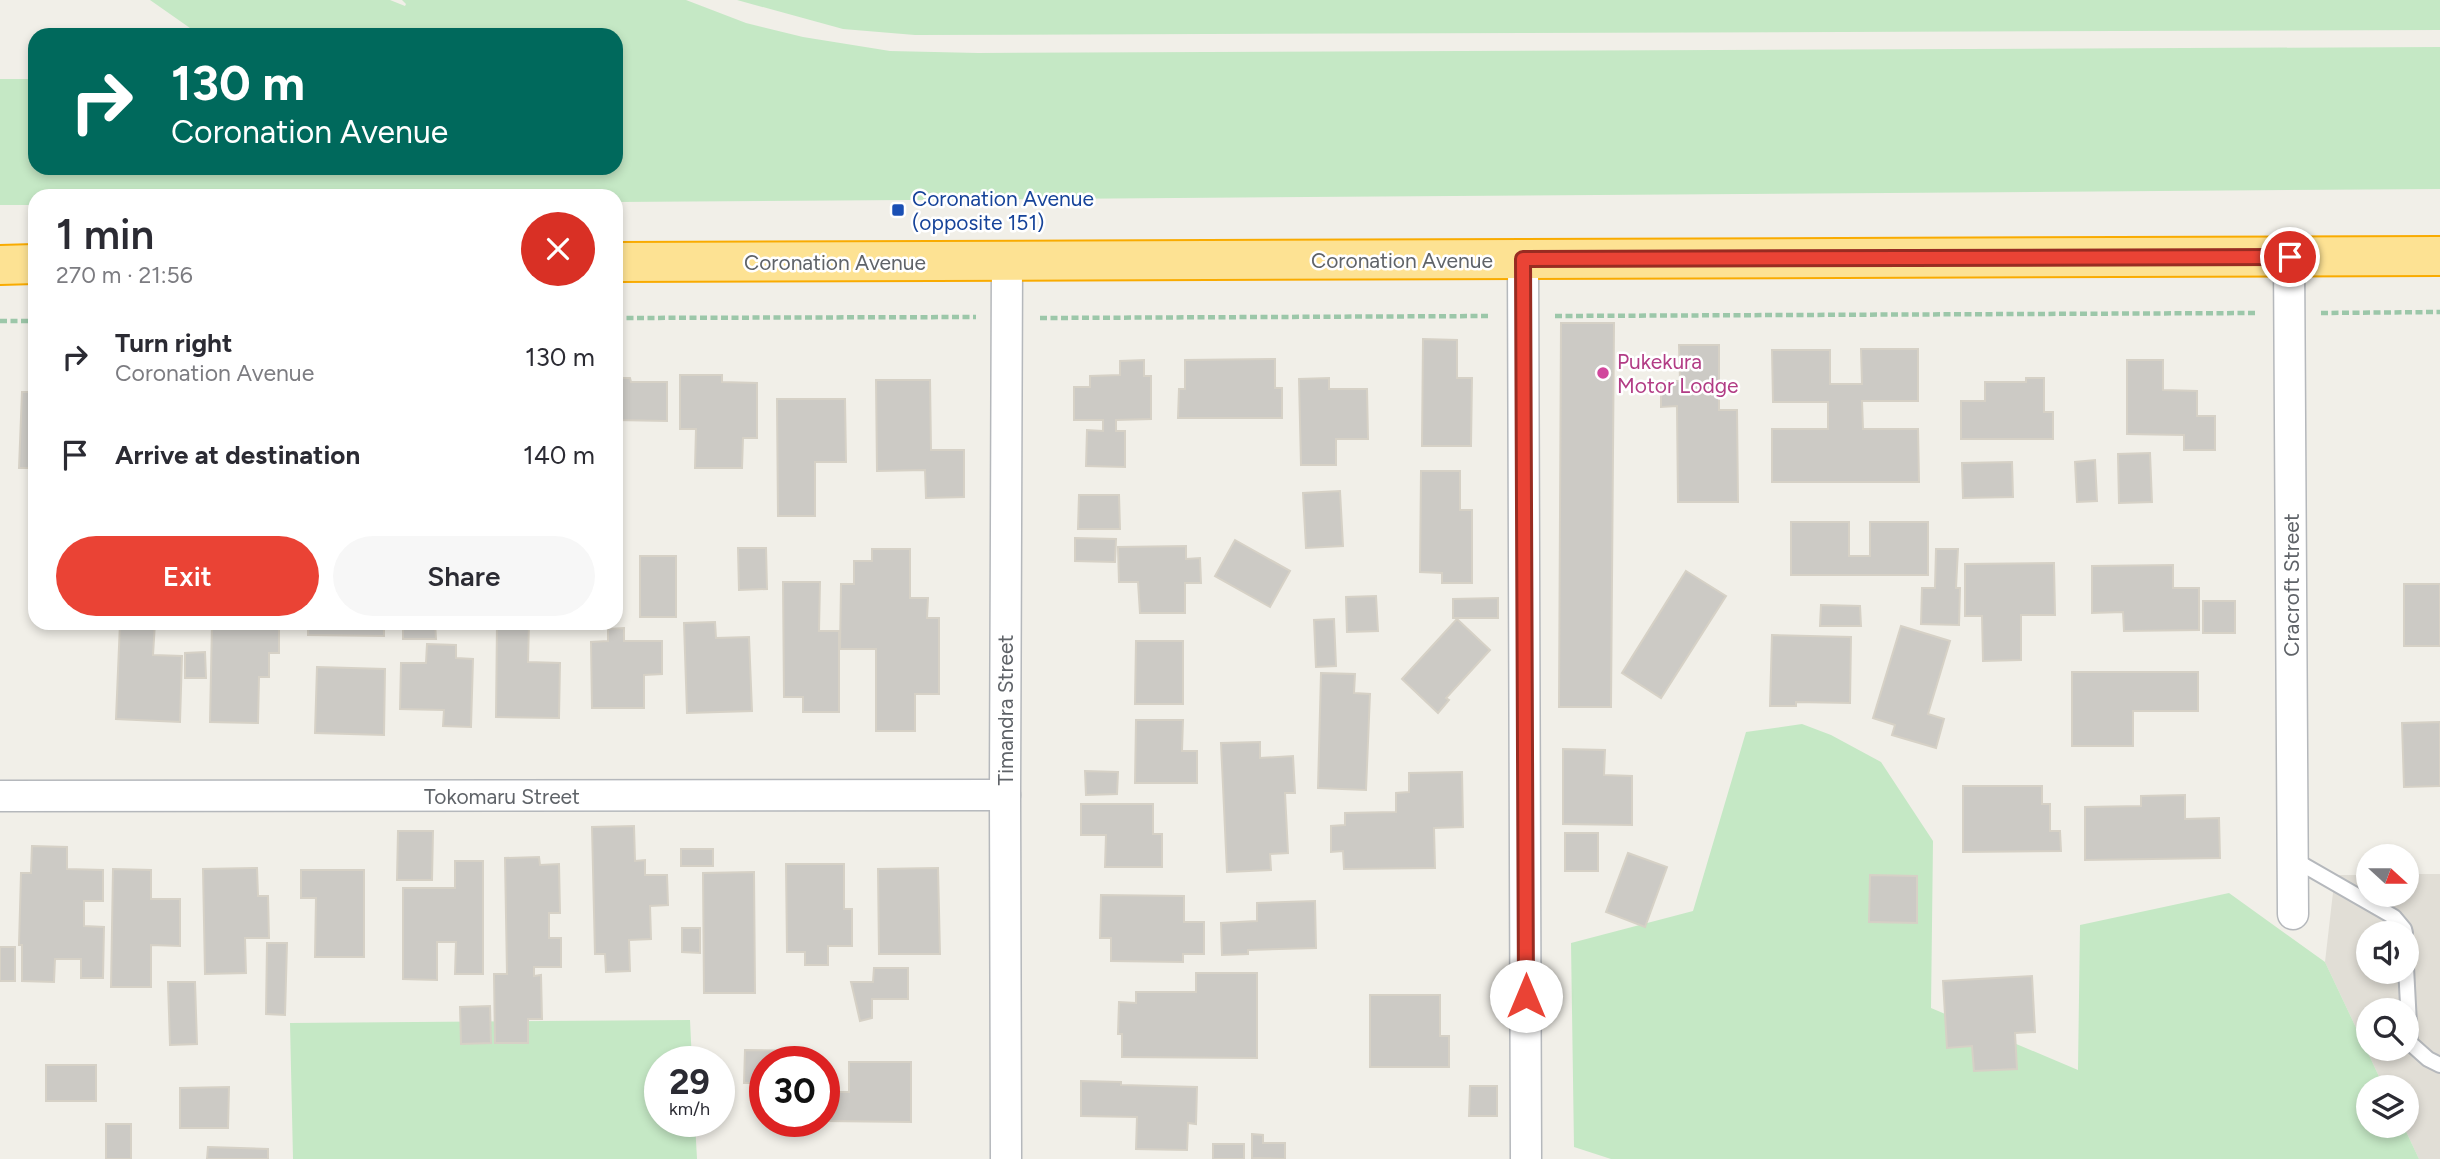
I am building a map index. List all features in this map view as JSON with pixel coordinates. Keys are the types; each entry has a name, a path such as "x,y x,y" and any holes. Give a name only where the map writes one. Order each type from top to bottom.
{"highway":[{"name":"Coronation Avenue","path":"623,262 2440,256"},
{"path":"0,264 28,264"}],"street":[{"name":"Cracroft Street","path":"2290,257 2293,914"},
{"path":"1523,259 1526,1159"},
{"name":"Timandra Street","path":"1006,1159 1007,261"},
{"name":"Tokomaru Street","path":"0,796 1005,795"}],"lane":[{"path":"2293,859 2397,921"},
{"path":"2407,984 2410,1043 2428,1059 2440,1065"}],"path":[{"path":"2332,313 2440,312"},
{"path":"1546,316 2249,313"},
{"path":"1049,319 1502,316"},
{"path":"623,318 971,317"},
{"path":"0,321 28,321"}],"shaded area":[{"path":"2419,874 2440,874 2440,1159 2419,1159 2409,1138 2419,1138 2419,1075 2378,1075 2372,1061 2419,1061 2419,998 2356,998 2356,1028 2325,962 2335,875 2356,875 2356,907 2419,907"}],"green space":[{"path":"150,0 390,0 405,6 402,0 686,0 746,23 803,37 890,51 978,53 2440,47 2440,189 623,202 623,189 28,189 28,205 0,205 0,79 28,79 28,175 623,175 623,28 190,28"},
{"path":"737,0 2440,0 2440,30 915,35 843,29"},
{"path":"1802,724 1831,735 1881,762 1933,841 1931,1008 2078,1070 2080,925 2229,893 2325,962 2356,1028 2356,1061 2372,1061 2378,1075 2356,1075 2356,1138 2409,1138 2419,1159 1611,1159 1574,1147 1571,943 1693,911 1746,732"},
{"path":"690,1020 691,1046 644,1046 644,1137 696,1137 697,1159 293,1159 290,1023"}],"building":[{"path":"1561,323 1614,323 1611,707 1559,707"},
{"path":"1423,339 1457,340 1457,378 1472,378 1471,446 1422,446"},
{"path":"1679,345 1719,345 1719,410 1737,410 1738,502 1678,502 1677,406 1661,407 1661,381 1680,381"},
{"path":"1861,349 1918,349 1918,401 1862,401 1863,429 1918,429 1919,482 1772,482 1772,429 1828,429 1828,402 1773,402 1772,350 1830,350 1830,384 1862,384"},
{"path":"1275,359 1275,388 1282,388 1282,418 1178,418 1179,389 1185,389 1185,360"},
{"path":"1144,360 1144,376 1151,376 1151,419 1116,420 1116,431 1125,431 1125,467 1086,466 1087,430 1103,431 1103,420 1074,420 1074,387 1090,387 1090,376 1120,375 1120,361"},
{"path":"2127,360 2163,360 2163,390 2197,391 2197,416 2215,416 2215,450 2184,450 2184,435 2127,434"},
{"path":"680,375 722,375 722,382 757,383 757,438 743,438 742,468 695,468 696,429 680,429"},
{"path":"623,378 630,378 631,382 667,382 667,421 623,420"},
{"path":"1329,378 1329,389 1367,389 1368,439 1336,439 1336,465 1301,465 1299,379"},
{"path":"2026,378 2044,378 2044,412 2053,412 2053,439 1961,439 1961,401 1985,401 1985,382 2026,382"},
{"path":"876,380 930,380 931,450 964,450 964,497 926,498 925,470 877,471"},
{"path":"22,392 28,392 28,468 19,468"},
{"path":"777,399 845,399 846,462 815,462 815,516 778,516"},
{"path":"2150,453 2152,502 2119,503 2118,454"},
{"path":"2095,460 2097,501 2077,502 2075,462"},
{"path":"2012,462 2013,497 1963,498 1962,463"},
{"path":"1421,471 1460,471 1460,510 1472,510 1472,583 1442,583 1442,573 1420,572"},
{"path":"1340,491 1343,546 1306,548 1303,493"},
{"path":"1079,495 1119,495 1120,529 1078,529"},
{"path":"1791,522 1849,522 1849,556 1870,556 1870,522 1928,522 1928,575 1791,575"},
{"path":"1075,538 1116,539 1115,562 1075,561"},
{"path":"1235,540 1290,571 1270,607 1215,576"},
{"path":"1186,546 1186,559 1200,558 1201,583 1185,583 1185,613 1140,613 1138,582 1119,582 1118,547"},
{"path":"738,548 766,548 767,589 739,590"},
{"path":"872,549 910,549 910,598 928,598 927,618 939,618 939,694 915,694 915,731 876,731 876,649 840,649 841,584 854,584 854,561 872,561"},
{"path":"1936,549 1958,549 1956,588 1960,588 1959,625 1921,624 1922,588 1935,588"},
{"path":"640,556 676,556 676,617 640,617"},
{"path":"2054,563 2055,615 2021,615 2021,660 1983,661 1982,616 1965,616 1965,564"},
{"path":"2173,565 2173,588 2199,588 2199,630 2124,631 2123,612 2092,613 2092,566"},
{"path":"1686,571 1726,596 1661,698 1622,673"},
{"path":"783,582 820,582 819,631 839,631 839,712 803,712 803,697 784,697"},
{"path":"2404,584 2440,584 2440,646 2404,646"},
{"path":"1376,596 1378,631 1347,632 1346,597"},
{"path":"1498,598 1498,618 1453,618 1453,599"},
{"path":"2203,601 2235,601 2235,633 2203,633"},
{"path":"1821,605 1860,606 1861,626 1820,626"},
{"path":"1334,619 1336,666 1316,667 1314,620"},
{"path":"1457,619 1490,650 1446,698 1449,700 1438,713 1402,679"},
{"path":"715,622 716,638 749,637 752,711 687,713 684,623"},
{"path":"1901,626 1950,641 1928,714 1944,719 1936,748 1892,735 1895,725 1873,718"},
{"path":"623,628 624,641 662,641 662,674 644,675 644,708 592,708 591,642 608,641 608,630"},
{"path":"120,630 155,630 153,655 182,656 180,722 116,719"},
{"path":"212,630 279,630 279,653 269,653 269,677 259,677 258,723 210,722"},
{"path":"308,630 384,630 384,636 308,635"},
{"path":"403,630 435,630 436,639 403,639"},
{"path":"497,630 529,630 528,662 560,663 559,718 496,717"},
{"path":"1772,635 1851,637 1850,703 1796,702 1796,706 1770,706"},
{"path":"1136,641 1183,641 1183,704 1135,704"},
{"path":"427,644 456,645 456,658 473,659 471,727 443,726 444,710 400,709 401,663 426,663"},
{"path":"205,652 206,678 185,678 185,653"},
{"path":"317,667 385,669 384,735 315,733"},
{"path":"2072,672 2198,672 2198,711 2133,711 2133,746 2072,746"},
{"path":"1321,673 1355,674 1354,693 1370,694 1366,790 1318,788"},
{"path":"1136,720 1183,720 1182,751 1197,751 1197,783 1135,783"},
{"path":"2440,722 2440,786 2404,787 2402,723"},
{"path":"1260,742 1260,758 1293,756 1295,793 1285,793 1288,853 1270,854 1271,870 1227,872 1221,743"},
{"path":"1563,749 1605,750 1604,775 1632,776 1632,825 1563,824"},
{"path":"1085,771 1118,772 1117,794 1086,795"},
{"path":"1462,772 1463,827 1434,828 1435,868 1344,869 1343,851 1331,852 1331,826 1345,825 1345,813 1396,812 1396,793 1409,792 1409,773"},
{"path":"1963,786 2042,786 2042,804 2050,804 2050,831 2060,831 2061,851 1963,852"},
{"path":"2185,795 2185,819 2219,818 2220,858 2085,860 2085,807 2141,806 2141,796"},
{"path":"1081,804 1153,804 1153,834 1162,834 1162,867 1105,867 1106,835 1081,835"},
{"path":"634,826 635,861 645,860 645,875 667,875 668,905 650,906 651,939 629,940 630,971 606,972 605,954 595,954 592,827"},
{"path":"398,831 433,831 432,880 397,880"},
{"path":"1565,833 1598,833 1598,871 1565,871"},
{"path":"32,846 67,847 67,869 103,870 103,901 84,901 84,926 104,927 103,978 81,978 81,959 55,959 54,982 22,981 22,945 19,945 21,873 31,873"},
{"path":"681,849 713,849 713,866 681,866"},
{"path":"1628,853 1667,867 1645,927 1606,912"},
{"path":"539,857 540,865 559,864 560,913 549,913 549,938 561,938 561,967 534,967 534,976 541,975 542,1019 528,1019 528,1043 495,1043 494,974 507,974 505,858"},
{"path":"455,861 483,861 483,974 455,974 456,942 437,942 437,980 403,979 403,888 455,888"},
{"path":"786,864 844,864 844,909 852,909 852,946 828,946 828,965 805,965 805,952 787,952"},
{"path":"257,868 258,896 268,896 269,938 245,938 246,973 205,974 203,869"},
{"path":"938,868 940,954 879,954 878,869"},
{"path":"113,869 151,870 151,899 180,899 180,946 151,945 151,987 111,987"},
{"path":"301,870 364,870 364,957 315,957 316,898 301,898"},
{"path":"754,872 755,993 704,993 703,873"},
{"path":"1870,875 1917,876 1917,923 1869,922"},
{"path":"1101,895 1184,896 1184,922 1204,922 1204,954 1183,954 1183,962 1111,961 1111,938 1100,938"},
{"path":"1315,901 1316,948 1248,950 1248,954 1222,955 1221,923 1257,921 1257,903"},
{"path":"682,928 700,928 700,953 682,952"},
{"path":"267,943 287,943 285,1015 266,1014"},
{"path":"0,947 15,947 15,981 0,981"},
{"path":"874,968 908,968 908,999 872,999 872,1018 860,1021 851,982 873,982"},
{"path":"1196,973 1257,973 1257,1058 1122,1057 1122,1034 1118,1034 1119,1002 1136,1003 1136,992 1196,992"},
{"path":"2032,976 2035,1032 2015,1033 2017,1069 1974,1071 1972,1046 1947,1048 1943,981"},
{"path":"168,982 195,982 197,1044 170,1045"},
{"path":"1370,995 1440,995 1440,1036 1449,1036 1449,1067 1370,1067"},
{"path":"490,1006 491,1043 461,1044 460,1007"},
{"path":"745,1050 749,1050 749,1083 744,1083"},
{"path":"849,1062 911,1062 911,1122 840,1121 840,1092 849,1092"},
{"path":"46,1065 96,1065 96,1101 46,1101"},
{"path":"1081,1081 1197,1087 1196,1124 1188,1123 1187,1150 1136,1149 1137,1117 1081,1116"},
{"path":"1470,1086 1497,1086 1497,1116 1469,1116"},
{"path":"229,1087 228,1128 180,1128 180,1088"},
{"path":"106,1124 131,1124 131,1159 106,1159"},
{"path":"1252,1134 1263,1135 1263,1143 1285,1143 1285,1159 1252,1158"},
{"path":"1213,1144 1244,1144 1244,1159 1213,1159"},
{"path":"208,1147 268,1149 268,1159 207,1159"}],"place":[{"name":"Coronation Avenue (opposite 151)","path":"898,210"},
{"name":"Pukekura Motor Lodge","path":"1603,373"}],"route":[{"path":"1526,996 1523,259 2290,257"}]}
